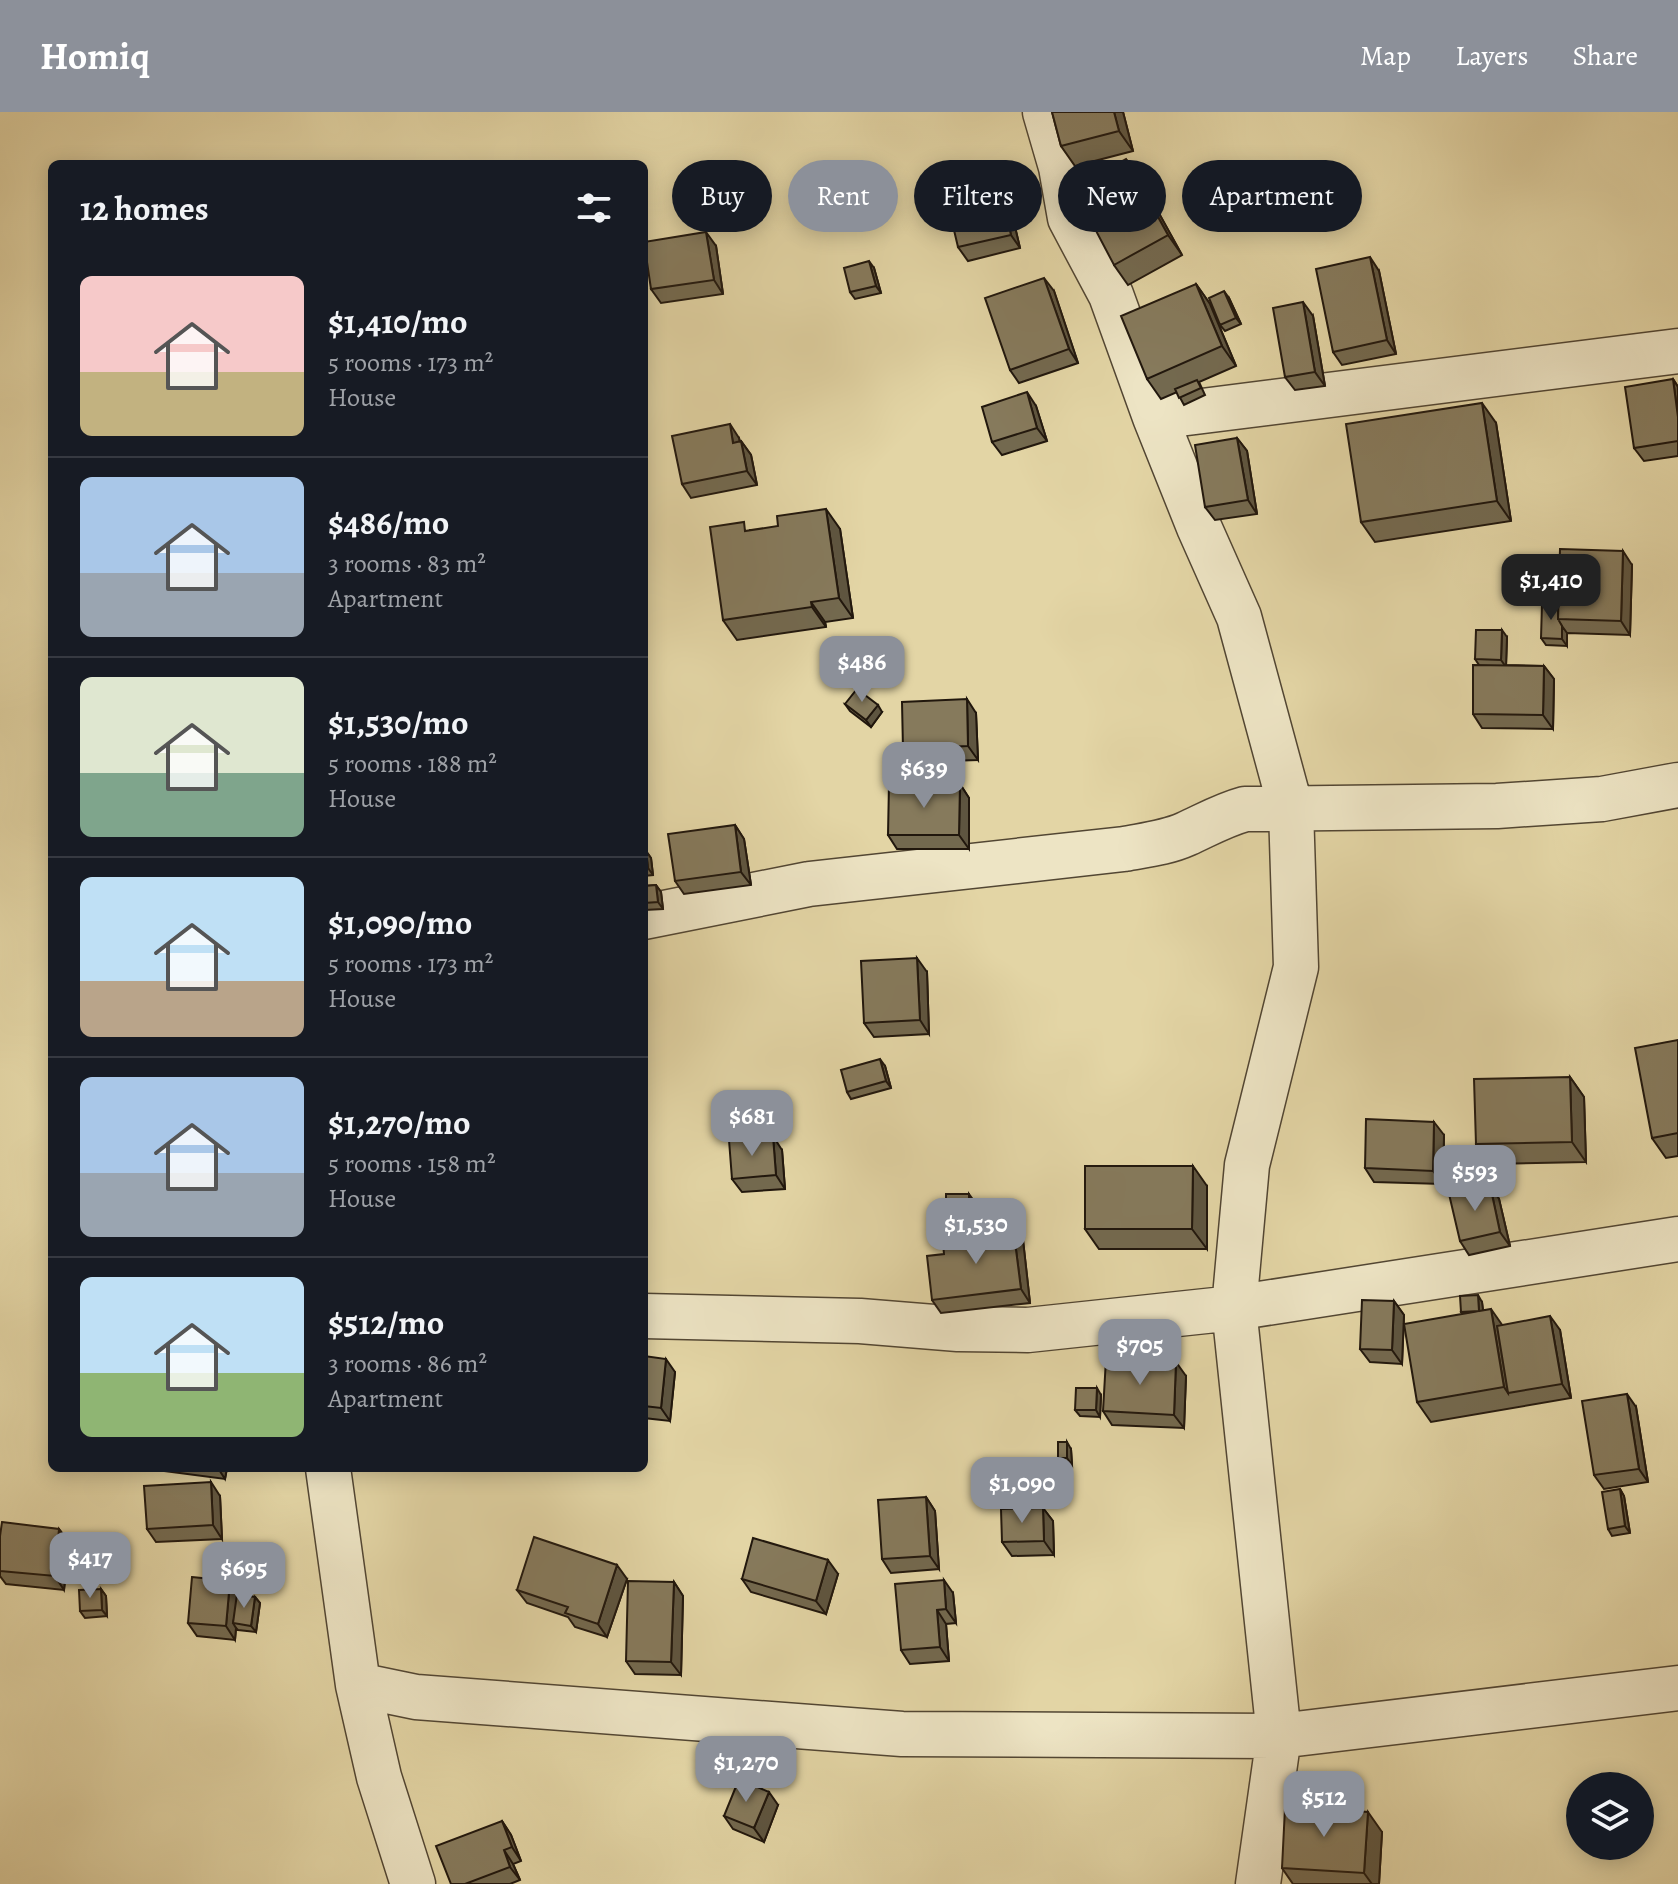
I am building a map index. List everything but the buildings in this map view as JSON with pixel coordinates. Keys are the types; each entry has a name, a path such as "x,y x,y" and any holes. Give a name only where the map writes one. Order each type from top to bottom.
{"street":[{"path":"1045,112 1061,167 1070,218 1111,295 1155,417 1239,617 1291,809 1296,967 1247,1165 1234,1308 1279,1736 1258,1884"},
{"path":"1155,417 1678,351"},
{"path":"648,916 809,884 1136,847 1185,835 1221,816 1245,809 1497,806 1602,799 1678,785"},
{"path":"648,1316 860,1321 958,1329 1028,1330 1234,1308 1678,1239"},
{"path":"329,1472 358,1685 379,1777 413,1884"},
{"path":"358,1685 416,1697 902,1734 1279,1736 1678,1688"}]}
